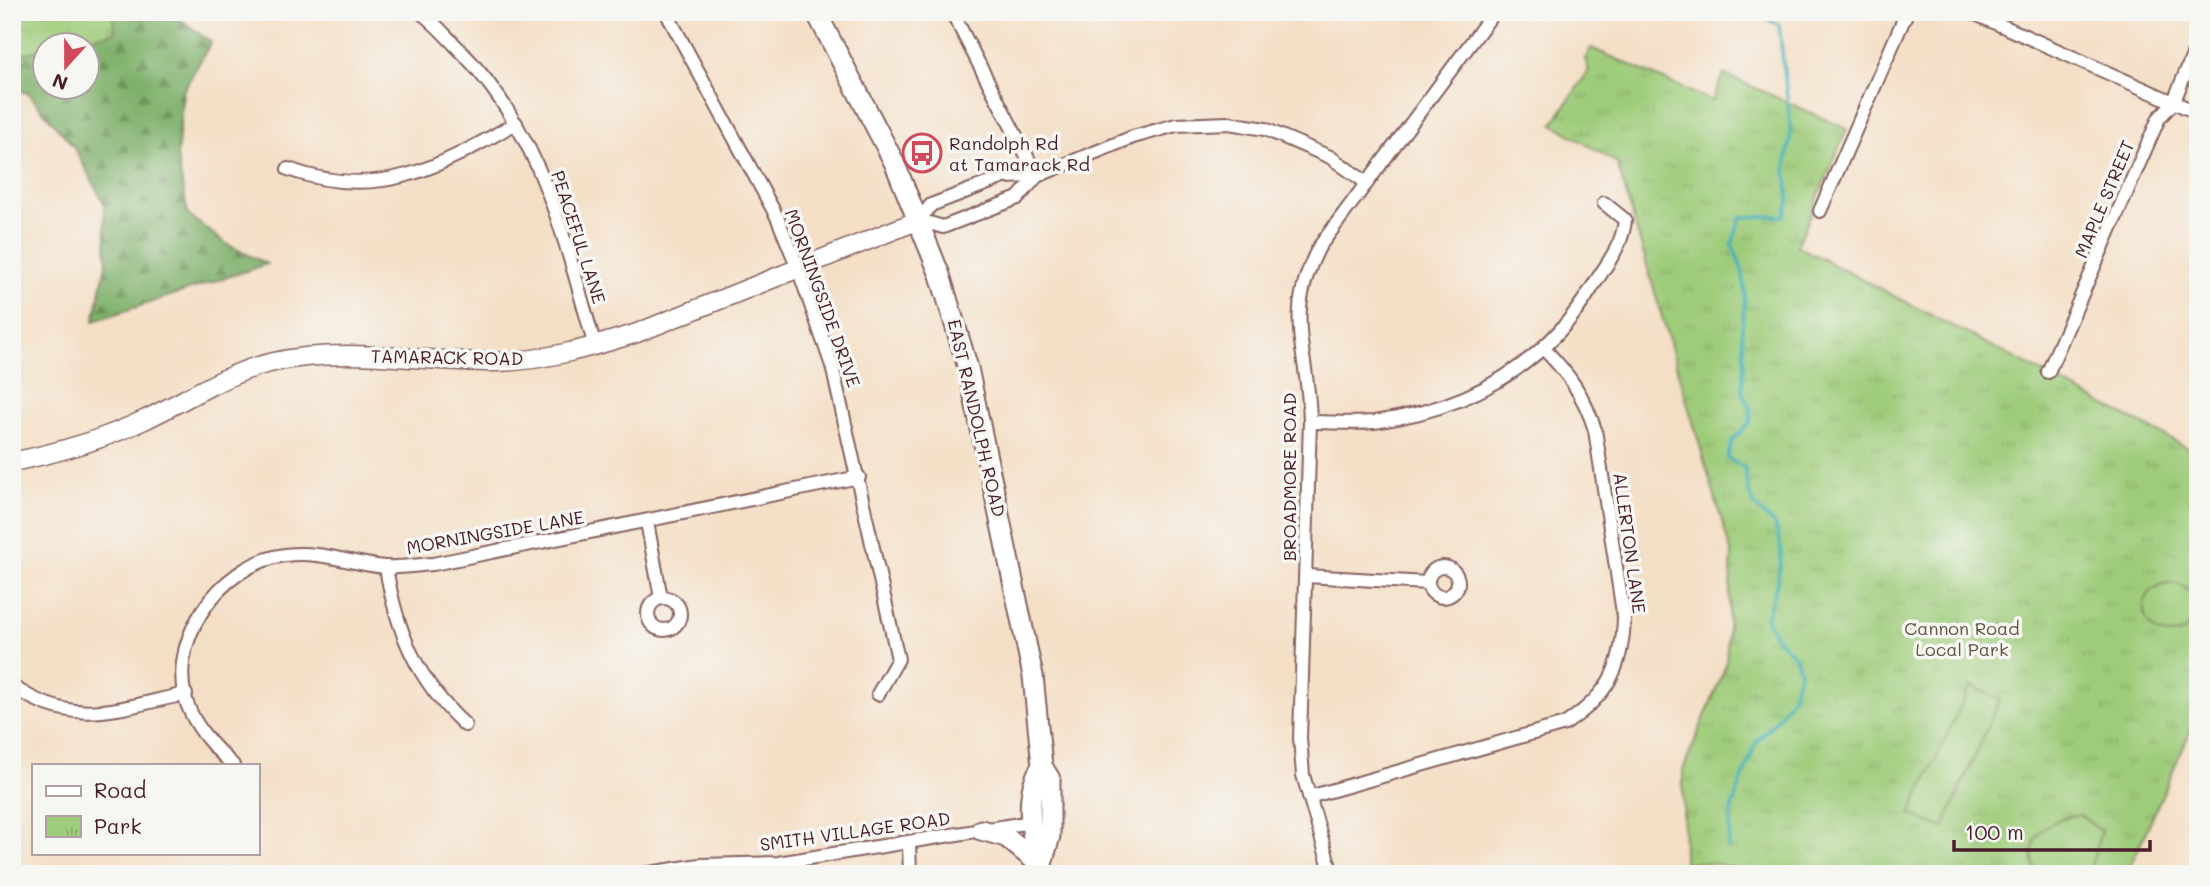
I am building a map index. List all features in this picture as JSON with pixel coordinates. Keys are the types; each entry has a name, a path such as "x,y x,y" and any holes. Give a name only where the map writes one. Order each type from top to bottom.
{"main road":[{"name":"EAST RANDOLPH ROAD","path":"816,12 894,162 919,220 940,275 968,368 1033,676 1042,766 1050,779 1050,836 1039,869"},
{"name":"EAST RANDOLPH ROAD","path":"1039,869 1031,822 1032,779 1042,766"},
{"path":"981,830 1006,837 1039,869"}],"street":[{"name":"PEACEFUL LANE","path":"420,12 482,71 516,123 550,192 595,346"},
{"name":"MORNINGSIDE DRIVE","path":"666,12 777,217 832,366 898,659 878,694"},
{"path":"952,12 1037,176"},
{"name":"BROADMORE ROAD","path":"1332,874 1309,797 1300,738 1310,422 1310,397 1298,328 1301,291 1319,247 1494,12"},
{"path":"1820,211 1907,12"},
{"path":"1971,12 2198,113"},
{"name":"MAPLE STREET","path":"2049,372 2158,118 2173,103 2198,43"},
{"path":"288,169 315,179 337,181 403,177 447,163 516,123"},
{"name":"TAMARACK ROAD","path":"12,463 97,439 143,421 223,378 274,362 334,355 498,362 538,358 595,346 638,333 919,220 931,205 1004,177 1037,176 1133,137 1176,125 1228,123 1265,129 1297,140 1367,183"},
{"name":"TAMARACK ROAD","path":"919,220 943,227 1018,198 1037,176"},
{"path":"1310,422 1372,422 1441,409 1488,388 1534,359 1586,298 1624,236 1625,220 1604,203"},
{"name":"ALLERTON LANE","path":"1309,797 1565,724 1589,708 1613,679 1623,644 1624,619 1595,430 1580,391 1569,374 1543,348"},
{"name":"MORNINGSIDE LANE","path":"232,764 211,745 190,710 183,679 188,642 202,609 227,581 254,564 284,555 321,554 386,567 433,564 859,477"},
{"path":"646,522 661,598"},
{"path":"386,567 392,605 407,650 432,690 465,725"},
{"path":"1306,576 1427,583"},
{"path":"12,686 34,701 74,713 186,694"},
{"name":"SMITH VILLAGE ROAD","path":"643,874 700,865 747,869 1031,822"},
{"path":"909,843 910,874"}],"green space":[{"path":"12,12 170,12 211,42 183,91 177,157 188,215 228,245 267,264 94,321 107,260 104,203 74,147 36,102 102,102 102,32 32,32 32,98 28,93 12,89"},
{"path":"12,12 112,12 115,32 102,35 102,32 32,32 32,52 12,56"},
{"name":"Cannon Road Local Park","path":"1591,48 1712,101 1724,74 1847,129 1797,246 2198,453 2198,714 2127,874 1755,874 1718,864 1684,862 1683,770 1726,665 1732,555 1617,163 1553,124 1589,70 1585,59"},
{"path":"2170,583 2180,585 2188,591 2194,599 2194,619 2188,627 2180,633 2170,635 2160,633 2152,627 2146,619 2144,609 2146,599 2152,591 2160,585"},
{"path":"1970,686 2000,699 1943,828 1910,814"},
{"path":"2080,815 2101,831 2089,874 2053,874 2034,867 2034,844 2042,829 2058,820"}],"waterway":[{"path":"1728,848 1732,807 1756,742 1778,718 1792,697 1800,671 1795,656 1777,639 1766,618 1780,569 1777,531 1752,500 1745,468 1727,458 1733,439 1750,423 1751,410 1742,392 1745,295 1742,269 1732,244 1741,217 1784,216 1789,202 1786,167 1791,133 1779,25 1753,12"}],"place":[{"name":"Randolph Rd at Tamarack Rd","path":"922,153"}]}
